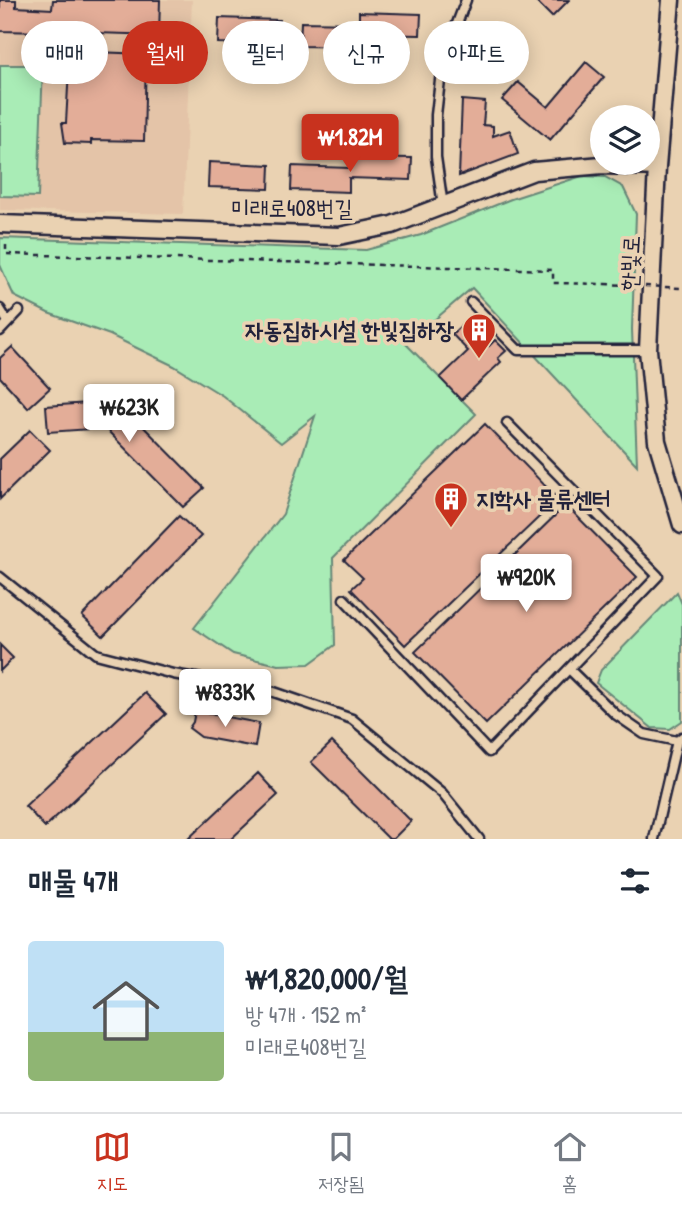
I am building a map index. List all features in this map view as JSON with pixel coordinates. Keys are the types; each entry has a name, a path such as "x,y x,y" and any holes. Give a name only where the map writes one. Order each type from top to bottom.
{"street":[{"name":"한빛로","path":"660,131 671,0"},
{"name":"미래로408번길","path":"0,224 339,236 392,225 534,171 590,165"},
{"name":"한빛로","path":"657,175 648,350 657,441 682,525"}],"lane":[{"path":"443,206 436,157 442,63 466,0"},
{"path":"471,302 518,350 648,350"},
{"path":"0,309 8,322"},
{"path":"0,331 19,311"},
{"path":"344,600 489,752 658,576 506,423"},
{"path":"0,577 96,654 173,674 274,692 352,719 442,793 479,839"},
{"path":"570,670 615,714 645,734 679,739 654,839"}],"path":[{"path":"6,245 6,254 553,270 553,283 682,288"}],"shaded area":[{"path":"0,0 192,0 191,21 122,21 122,84 188,84 183,214 0,210"}],"green space":[{"path":"0,65 21,65 21,84 42,84 38,197 0,196"},
{"path":"582,176 605,177 623,187 636,214 632,329 637,465 472,288 406,344 476,414 333,558 335,645 309,664 278,665 233,654 194,628 283,514 315,416 281,443 223,396 174,366 110,335 48,313 14,296 0,265 0,238 366,250 421,235 511,199"},
{"path":"677,592 682,604 682,721 670,729 652,728 596,683 601,670"}],"building":[{"path":"0,0 16,0 16,7 52,9 53,0 160,0 159,21 122,21 122,34 108,33 108,21 21,21 21,31 0,31"},
{"path":"535,0 569,0 552,17"},
{"path":"359,12 421,14 420,35 410,35 410,21 359,21"},
{"path":"219,18 280,20 222,21 222,43 218,43"},
{"path":"309,22 323,22 323,46 309,46"},
{"path":"108,52 122,53 122,84 145,84 144,141 91,140 91,144 65,143 62,123 66,123 68,84 108,84"},
{"path":"586,62 604,77 550,140 502,100 516,84 520,84 548,107"},
{"path":"462,100 485,102 483,125 493,126 493,136 510,130 518,154 459,176"},
{"path":"350,157 412,158 411,180 349,178 349,192 291,190 292,166 350,168"},
{"path":"209,162 270,165 269,189 208,187"},
{"name":"자동집하시설 한빛집하장","path":"466,321 489,346 495,340 506,351 498,358 501,362 461,400 440,378 468,351 452,334"},
{"path":"12,347 50,388 28,408 0,377 0,358"},
{"path":"103,402 105,424 123,406 204,488 183,507 105,428 48,432 46,406"},
{"name":"지학사 물류센터","path":"485,424 558,499 405,645 351,589 363,578 344,560"},
{"path":"30,430 50,450 0,499 0,459"},
{"name":"지학사 물류센터","path":"566,505 637,577 486,724 415,652"},
{"path":"179,516 201,536 103,636 82,616"},
{"path":"0,645 13,658 0,671"},
{"path":"145,693 166,714 45,827 25,806"},
{"path":"195,711 259,723 255,747 201,737 189,728"},
{"path":"332,742 411,821 393,839 389,839 311,762"},
{"path":"258,773 278,795 231,839 188,839"}],"place":[{"name":"자동집하시설 한빛집하장","path":"479,360"},
{"name":"지학사 물류센터","path":"451,529"}]}
